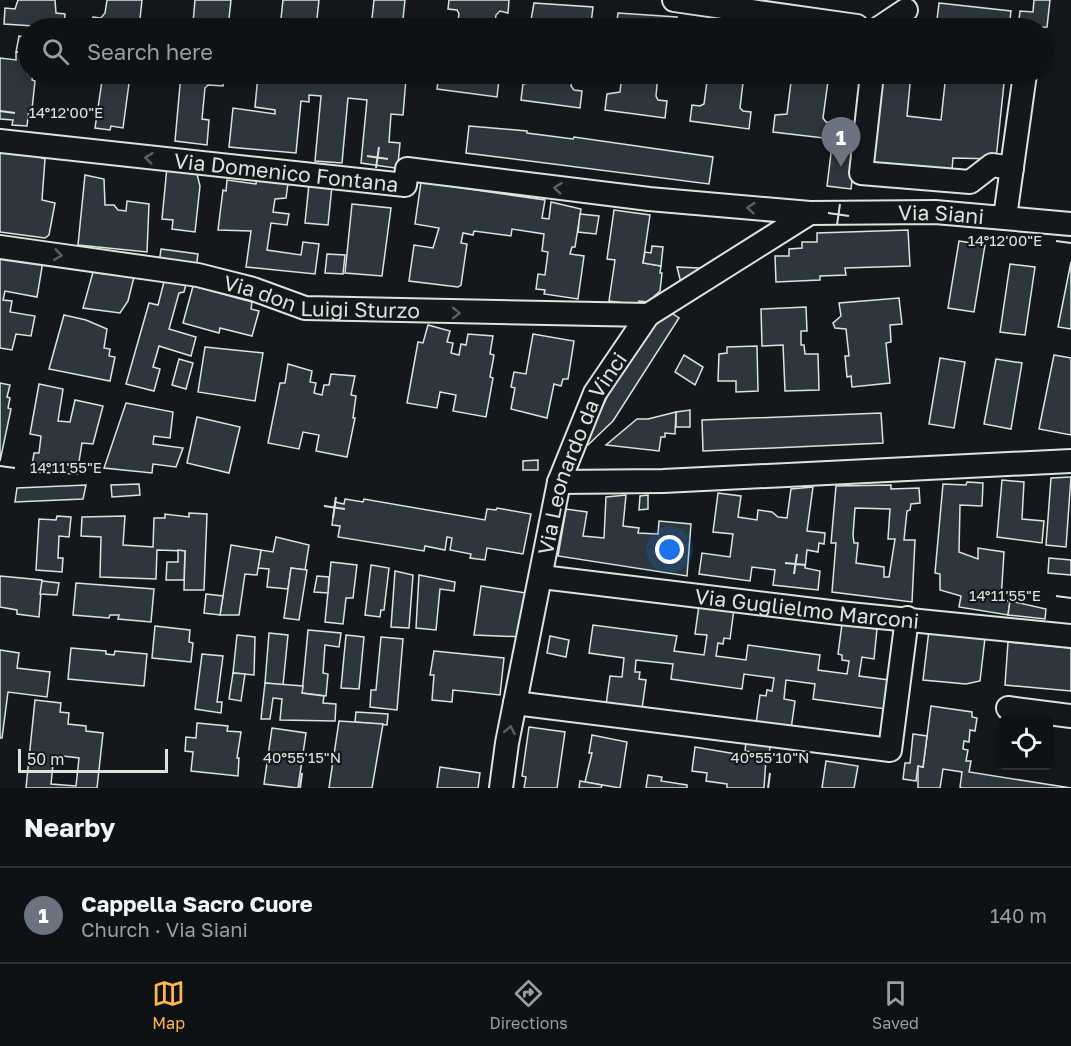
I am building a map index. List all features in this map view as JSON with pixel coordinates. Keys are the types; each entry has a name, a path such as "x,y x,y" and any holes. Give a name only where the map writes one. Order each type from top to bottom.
{"street":[{"path":"675,0 804,18"},
{"path":"888,18 906,10"},
{"path":"853,211 857,182 861,173 871,84"},
{"path":"1005,217 1024,84"},
{"name":"Via Domenico Fontana","path":"0,141 405,185 407,169 649,199 810,213"},
{"path":"861,173 970,182 992,165 1012,168"},
{"path":"935,212 938,179"},
{"name":"Via Siani","path":"810,213 935,212 1071,224"},
{"name":"Via Leonardo da Vinci","path":"501,788 515,703 542,577 559,482 595,393 648,315 810,213"},
{"name":"Via don Luigi Sturzo","path":"0,247 198,275 254,290 305,308 392,312 648,315"},
{"path":"559,482 675,480 1071,461"},
{"name":"Via Guglielmo Marconi","path":"542,577 839,613 1071,636"},
{"path":"515,703 890,750 907,618"},
{"path":"1008,708 1071,716"}],"building":[{"path":"18,0 55,0 56,13 65,14 65,18 18,18 18,25 4,24 5,8 15,9"},
{"path":"107,0 142,0 140,18 101,18 105,13"},
{"path":"195,0 231,0 229,18 193,18"},
{"path":"283,0 319,0 317,18 281,18"},
{"path":"374,0 405,0 403,18 372,18"},
{"path":"449,0 509,0 508,13 500,11 496,18 458,18 457,10 448,9"},
{"path":"1034,0 1050,0 1048,18 1019,18 1020,11 1033,12"},
{"path":"534,3 593,7 592,18 531,18"},
{"path":"939,3 1011,11 1010,18 937,18"},
{"path":"618,13 677,17 677,18 617,18"},
{"path":"16,52 18,52 18,84 35,84 32,109 29,109 27,126 12,125 13,120 0,119 0,58 16,60"},
{"path":"102,84 129,84 123,128 111,126 110,130 95,128"},
{"path":"180,84 223,84 223,86 208,85 205,88 202,119 209,120 207,145 175,141"},
{"path":"257,84 406,84 403,115 391,114 389,142 400,143 398,164 395,168 361,163 367,100 348,98 342,163 315,161 321,96 309,95 309,102 301,101 296,153 229,147 233,108 275,114 275,110 255,107"},
{"path":"438,84 499,84 497,97 437,89"},
{"path":"523,84 571,84 574,90 582,91 580,108 521,100"},
{"path":"621,84 657,84 658,100 667,101 665,118 605,110 607,94 620,92"},
{"path":"707,84 743,84 740,108 751,112 749,129 690,121 692,105 704,104"},
{"path":"791,84 828,84 823,118 826,122 834,123 832,139 773,132 775,115 787,114"},
{"path":"876,84 910,84 907,116 941,120 945,84 1004,84 996,159 953,158 952,170 869,162"},
{"path":"469,126 527,131 527,133 573,139 574,137 713,157 709,184 466,153"},
{"path":"832,145 856,147 851,189 827,186"},
{"path":"0,149 36,154 45,159 42,200 55,203 49,235 45,238 0,232"},
{"path":"167,167 196,170 200,186 195,232 172,229 173,220 162,219"},
{"path":"85,175 104,179 105,205 114,205 118,210 126,211 127,201 149,204 147,252 78,245"},
{"path":"257,176 289,176 286,198 275,199 273,212 289,214 287,225 271,223 267,250 301,255 303,242 319,244 315,274 246,267 251,231 218,230 223,190 226,191 227,180 256,184"},
{"path":"421,182 545,200 542,218 549,219 551,202 581,209 575,247 572,247 570,254 584,256 578,299 544,294 545,290 536,289 538,274 545,275 548,252 542,251 544,234 512,229 511,236 474,231 473,235 463,233 461,243 467,244 461,285 458,287 409,281 414,245 433,248 439,228 415,224"},
{"path":"309,184 332,186 328,225 305,223"},
{"path":"352,204 391,208 382,276 345,273"},
{"path":"614,210 650,215 643,263 661,266 660,291 648,302 639,301 639,305 609,301 615,260 607,259"},
{"path":"580,214 599,216 596,234 578,232"},
{"path":"908,230 910,266 845,268 846,275 820,276 820,280 776,282 775,256 789,256 789,249 802,248 802,242 817,242 817,233"},
{"path":"959,241 985,245 974,312 948,308"},
{"path":"652,246 663,247 661,266 643,263 645,252 651,253"},
{"path":"161,249 198,254 196,269 159,264"},
{"path":"0,253 43,261 37,297 5,291 3,300 12,301 10,312 35,316 31,336 16,334 12,350 0,348"},
{"path":"327,254 345,255 343,274 325,273"},
{"path":"1071,262 1071,329 1058,327"},
{"path":"1010,264 1035,267 1025,335 1000,332"},
{"path":"677,267 699,268 698,278 682,287"},
{"path":"105,271 134,277 128,301 120,313 83,308 93,272 104,274"},
{"path":"166,274 187,280 184,292 179,293 169,329 196,337 191,356 159,346 153,367 160,369 154,391 126,384 149,303 158,305"},
{"path":"193,286 252,302 251,309 259,311 252,336 220,328 219,333 183,323"},
{"path":"899,298 902,324 890,325 891,342 886,343 890,383 852,387 851,376 847,377 845,356 849,356 846,329 835,328 833,323 841,316 839,303"},
{"path":"806,307 807,331 801,331 801,345 804,345 805,354 818,354 819,390 785,391 783,345 762,346 761,309"},
{"path":"670,312 679,318 613,421 588,445 585,444 624,361 650,329"},
{"path":"64,315 86,320 107,329 104,348 110,349 109,356 115,357 110,381 49,369"},
{"path":"428,325 450,331 447,342 453,343 451,353 459,355 461,344 466,345 468,334 493,336 490,354 494,355 490,377 493,378 486,417 453,411 456,395 440,392 437,408 407,403 418,342 423,343"},
{"path":"533,334 574,341 568,379 563,379 561,386 554,384 547,418 511,409 515,388 511,387 514,372 526,374"},
{"path":"757,346 758,391 736,392 736,381 718,381 719,354 727,353 727,347"},
{"path":"205,347 263,353 255,401 198,392"},
{"path":"684,355 703,367 695,385 675,372"},
{"path":"1054,355 1071,358 1071,435 1039,429"},
{"path":"940,358 965,362 954,428 929,424"},
{"path":"179,359 193,363 186,389 172,385"},
{"path":"996,359 1022,363 1011,429 984,424"},
{"path":"288,364 312,371 310,382 316,383 314,393 322,395 324,385 329,385 331,374 355,376 351,395 356,396 353,418 355,418 347,457 316,451 319,435 303,432 299,449 268,443 280,383 285,383"},
{"path":"0,383 10,385 7,397 10,398 8,408 11,409 0,461"},
{"path":"39,384 63,389 58,421 70,422 75,400 103,406 93,444 82,443 77,474 31,472 34,453 39,453 41,436 30,434"},
{"path":"126,403 173,412 170,438 154,436 153,444 183,448 176,467 153,464 152,473 104,468"},
{"path":"690,410 690,427 676,427 676,412"},
{"path":"676,412 675,434 665,433 665,437 661,437 659,451 606,445 637,419 648,419"},
{"path":"881,413 883,443 703,451 702,420"},
{"path":"197,417 240,427 229,473 187,463"},
{"path":"538,460 538,470 523,470 523,461"},
{"path":"1071,477 1066,547 1046,545 1051,478"},
{"path":"1002,480 1024,482 1022,519 1044,521 1042,543 997,537"},
{"path":"967,482 983,483 982,506 960,505 959,552 978,559 978,548 1004,552 1001,600 1010,601 1008,615 959,607 961,596 940,590 940,574 935,573 943,484 966,485"},
{"path":"139,484 140,495 112,497 111,485"},
{"path":"86,485 83,499 15,502 17,488"},
{"path":"891,485 891,489 919,488 920,503 911,504 910,510 907,511 904,540 915,540 912,602 832,592 836,543 831,543 836,486","holes":["855,508 890,509 888,539 895,539 889,577 884,577 884,567 856,563 858,543 854,543 853,535"]},
{"path":"813,487 807,531 825,533 824,544 819,543 818,552 807,550 805,568 820,571 818,590 773,585 775,570 752,567 750,581 699,574 702,553 730,557 733,534 713,532 718,493 741,496 738,517 757,520 758,510 787,518 791,489"},
{"path":"626,495 623,526 639,528 638,533 658,534 659,521 691,524 687,576 558,556 566,509 587,512 583,536 604,538 606,497"},
{"path":"648,495 648,509 639,510 640,496"},
{"path":"345,499 363,502 364,499 485,520 487,509 496,510 497,508 531,514 523,554 487,548 485,560 470,558 471,554 450,550 452,538 447,537 445,550 425,546 424,551 338,537 340,526 332,525 335,502 344,504"},
{"path":"189,513 207,514 204,590 184,590 185,551 157,550 156,579 100,577 101,537 81,536 82,517 125,516 123,545 153,547 154,518 165,518 165,514 189,517"},
{"path":"57,516 71,517 69,537 59,536 58,558 63,558 62,572 36,570 39,519 56,520"},
{"path":"276,537 309,545 305,570 291,568 288,589 267,587 269,569 258,568 261,550 273,552"},
{"path":"231,545 261,550 257,575 245,574 239,615 220,615"},
{"path":"178,550 185,551 184,580 166,580 167,562 178,562"},
{"path":"1049,558 1071,560 1071,575 1048,573"},
{"path":"331,562 357,565 353,598 346,598 343,624 325,622"},
{"path":"371,565 389,568 384,610 381,610 380,617 365,615"},
{"path":"291,568 307,570 299,620 284,618"},
{"path":"395,571 413,575 409,628 391,627"},
{"path":"419,575 455,582 454,591 440,589 436,630 416,628"},
{"path":"0,576 42,580 39,617 17,614 17,610 0,607"},
{"path":"317,576 329,577 328,593 314,592"},
{"path":"42,581 59,583 57,595 40,594"},
{"path":"76,583 154,589 151,622 118,619 119,615 110,615 109,618 73,615"},
{"path":"481,586 532,594 526,637 474,635"},
{"path":"206,594 223,596 220,615 204,613"},
{"path":"1010,601 1046,609 1045,619 1008,615"},
{"path":"699,605 734,609 730,639 724,638 723,644 718,643 716,656 746,660 748,645 820,655 818,670 847,674 849,661 842,660 842,655 838,654 842,624 877,629 874,659 862,657 859,676 889,680 886,709 813,699 815,684 786,680 784,699 795,701 791,729 756,724 760,695 766,696 767,690 772,691 774,678 744,674 742,689 671,679 673,664 636,660 635,672 640,672 639,679 646,680 642,709 606,705 610,676 622,677 624,658 589,653 593,625 677,636 674,651 704,655 707,635 695,634"},
{"path":"155,626 190,630 189,642 193,643 191,662 152,658"},
{"path":"308,630 341,633 339,647 325,645 323,673 328,674 326,696 302,693"},
{"path":"929,630 985,638 980,681 966,684 923,680"},
{"path":"269,633 288,635 283,685 265,683"},
{"path":"237,635 255,637 254,675 233,673"},
{"path":"346,635 364,637 359,689 341,688"},
{"path":"550,636 569,640 566,657 547,653"},
{"path":"381,637 403,639 397,710 370,707 371,690 376,690"},
{"path":"1008,642 1071,648 1071,691 1005,685"},
{"path":"71,648 106,651 106,654 114,655 115,651 147,654 144,686 68,679"},
{"path":"0,650 19,653 17,668 50,672 47,697 8,692 2,738 0,738"},
{"path":"434,651 504,658 500,695 453,690 452,702 432,700 434,675 430,675"},
{"path":"202,654 223,656 217,702 222,702 221,713 195,709"},
{"path":"233,673 245,674 241,701 229,699"},
{"path":"265,683 303,686 302,693 324,696 323,703 336,704 335,721 280,720 282,699 273,698 270,719 261,719"},
{"path":"35,700 61,703 60,712 69,713 68,724 86,726 86,731 103,733 97,788 26,788","holes":["54,755 79,758 76,786 51,784"]},
{"path":"931,706 972,712 972,717 977,718 975,731 970,730 969,742 964,741 963,749 968,750 966,761 971,761 969,772 1071,788 962,788 960,787 962,772 943,769 940,788 918,788 918,766 923,767"},
{"path":"356,712 388,714 387,725 355,722"},
{"path":"339,721 383,724 372,788 329,788"},
{"path":"197,723 228,726 227,731 241,732 237,758 239,758 238,776 191,771 193,752 185,751 186,737 196,738"},
{"path":"529,727 565,732 557,788 524,788 526,777 522,776"},
{"path":"272,728 306,733 298,788 264,784"},
{"path":"913,734 927,736 923,767 918,766 916,781 903,779 905,763 910,763"},
{"path":"592,735 627,742 620,788 585,782 592,753 589,753"},
{"path":"746,742 770,745 769,759 759,758 759,753 745,751"},
{"path":"695,747 766,759 764,788 727,788 727,784 706,781 707,773 692,771"},
{"path":"826,761 858,766 854,788 822,788"},
{"path":"440,767 480,773 478,788 437,788"},
{"path":"648,775 662,777 661,781 687,785 687,788 646,788"},
{"path":"580,781 602,785 601,788 579,788"}],"place":[{"name":"Cappella Sacro Cuore","path":"841,167"}]}
